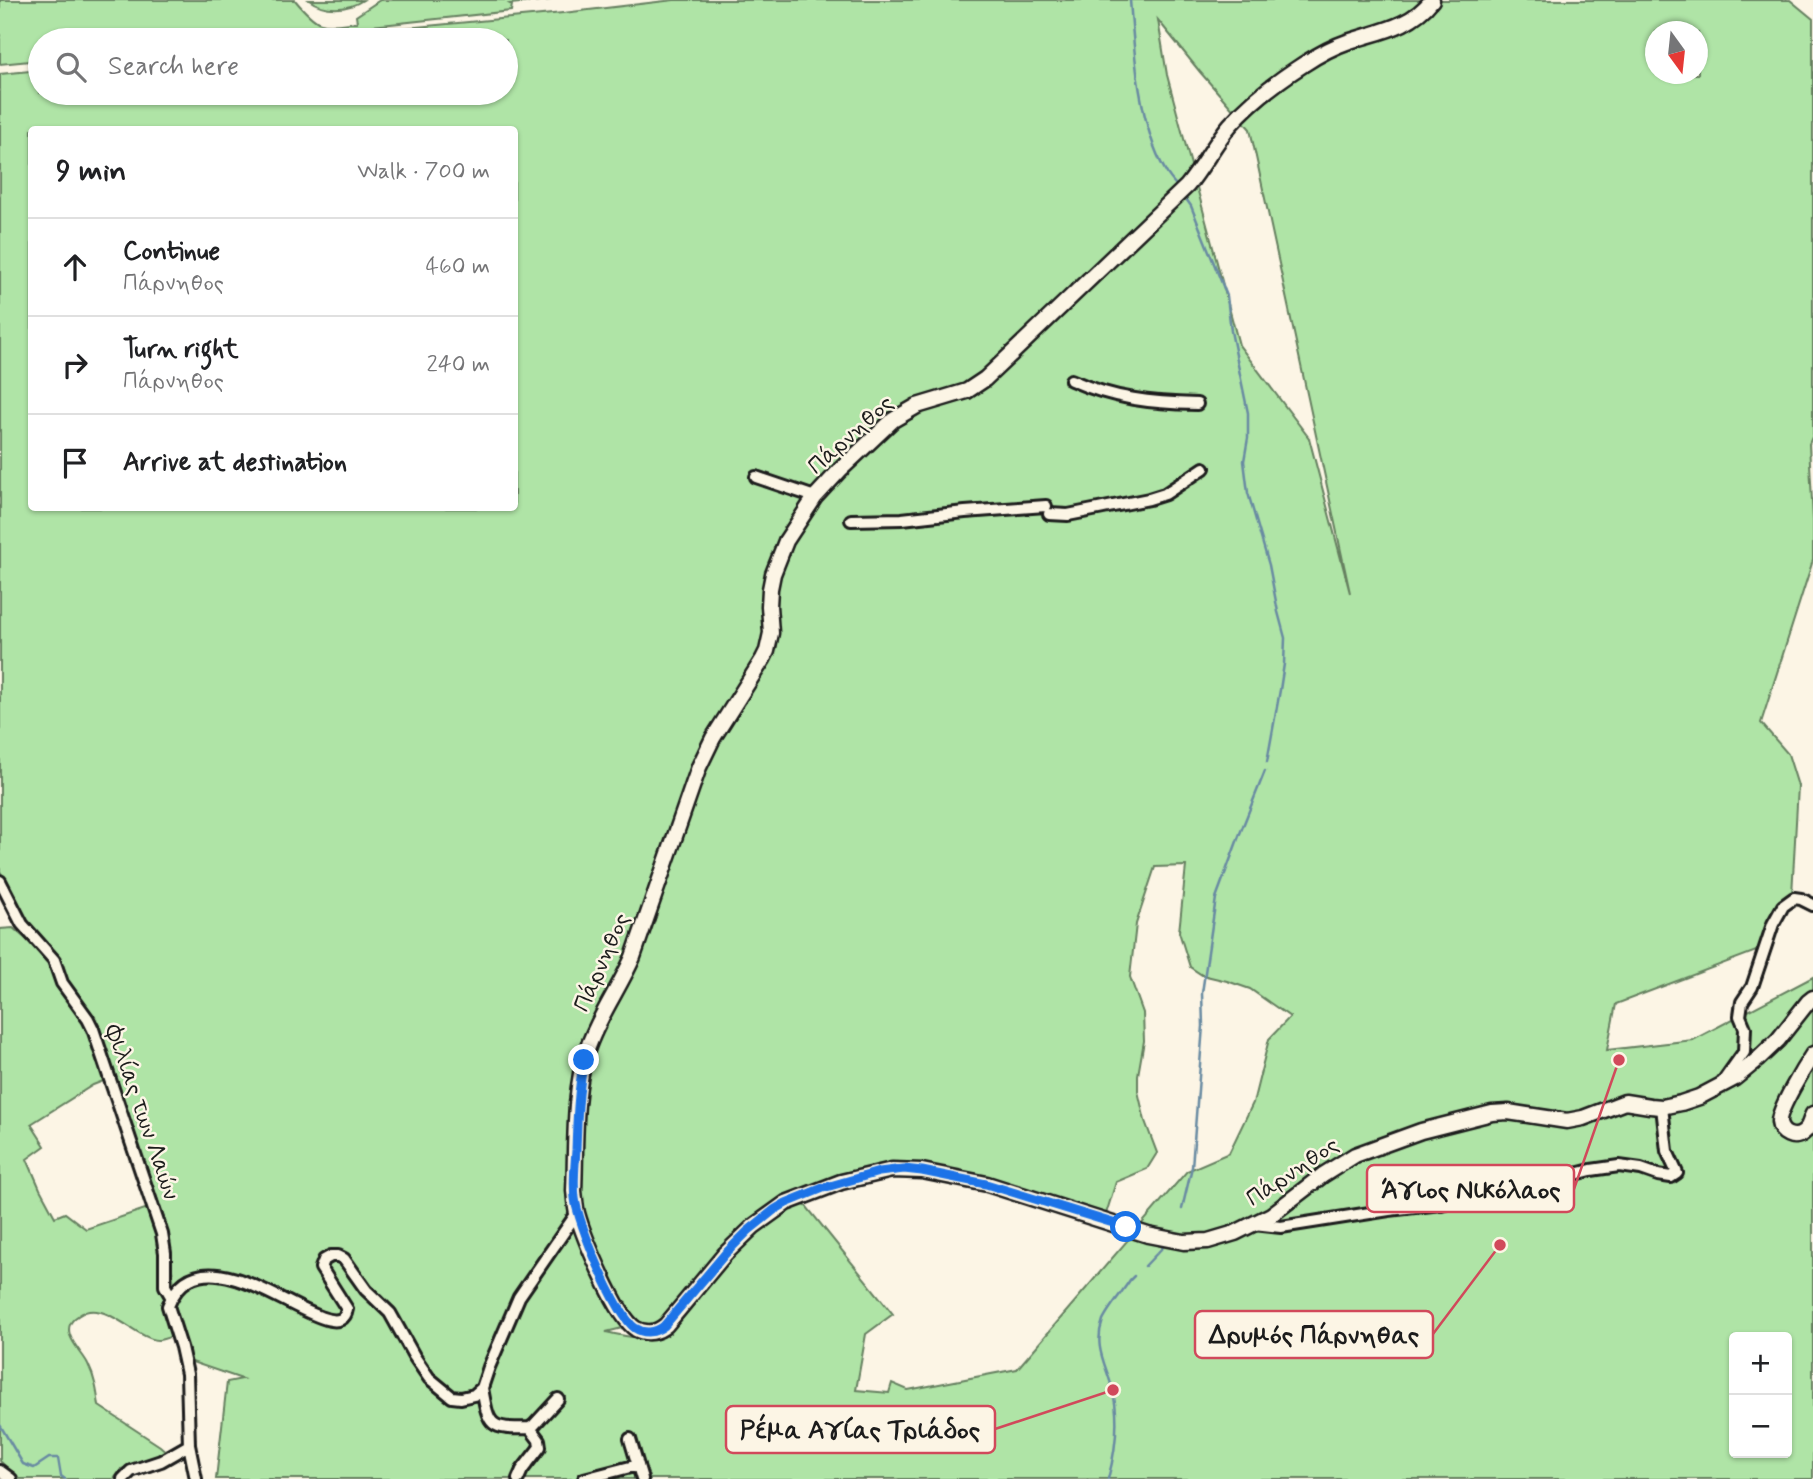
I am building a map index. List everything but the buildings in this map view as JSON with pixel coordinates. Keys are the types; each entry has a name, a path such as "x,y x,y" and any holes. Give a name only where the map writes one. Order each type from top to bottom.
{"main road":[{"name":"Πάρνηθος","path":"1432,0 1412,19 1392,29 1332,48 1304,64 1242,113 1216,144 1187,186 985,379 967,391 917,406 899,415 816,497 786,541 773,574 769,598 771,633 763,659 705,752 633,957 587,1048 578,1102 574,1191 586,1238 618,1305 632,1326 648,1332 667,1325 725,1254 774,1210 823,1188 879,1172 904,1169 922,1171 986,1184 1148,1234 1184,1242 1208,1241 1271,1215 1337,1166 1420,1131 1492,1113 1508,1112 1567,1121 1583,1118 1625,1102 1662,1107 1681,1103 1735,1078 1778,1040 1813,998"},
{"path":"1813,1054 1780,1116 1780,1126 1790,1136 1800,1135 1808,1128 1813,1114"}],"street":[{"path":"1071,380 1116,396 1140,401 1197,404"},
{"path":"851,520 902,519 965,512 1048,510 1068,515 1166,494 1204,468"},
{"path":"757,477 816,497"},
{"name":"Φιλίας των Λαών","path":"0,881 25,930 54,960 62,983 93,1029 162,1234 165,1253 164,1286 172,1298"},
{"path":"1716,1088 1744,1052 1745,1028 1740,1016 1742,1002 1752,987 1773,924 1783,906 1794,898 1813,905"},
{"path":"1254,1224 1281,1227 1441,1204 1499,1187 1619,1166 1671,1177 1677,1173 1668,1151 1662,1107"},
{"path":"196,1479 189,1445 187,1374 168,1309 168,1304 182,1284 210,1274 228,1275 328,1320 344,1317 347,1309 320,1268 324,1259 338,1256 344,1259 366,1290 390,1313 429,1378 445,1393 461,1398 474,1395 482,1388 519,1297 578,1213"},
{"path":"482,1388 487,1415 493,1424 504,1428 530,1428 558,1399"},
{"path":"519,1479 540,1444 530,1428"},
{"path":"630,1438 642,1479"},
{"path":"123,1479 131,1471 161,1461 189,1445"},
{"path":"584,1479 638,1465"},
{"path":"0,1471 11,1479"}],"green space":[{"path":"0,0 295,0 316,21 336,24 357,22 356,16 380,0 551,0 510,4 511,11 353,28 28,28 28,61 0,64"},
{"path":"309,0 363,0 350,6 328,8"},
{"path":"674,0 1790,0 1813,19 1813,435 1809,444 1813,560 1761,723 1788,754 1798,786 1792,895 1759,950 1616,1004 1607,1050 1693,1040 1813,977 1813,1479 216,1479 227,1382 242,1379 189,1361 175,1307 166,1223 98,1034 91,1016 67,983 59,959 27,927 0,871 0,74 28,71 28,105 518,105 518,28 406,28","holes":["1158,20 1250,129 1350,593 1309,438 1239,345 1167,75","1186,866 1179,932 1190,967 1202,975 1250,989 1290,1017 1269,1039 1253,1103 1229,1153 1187,1171 1017,1369 908,1390 892,1383 889,1393 856,1390 866,1334 893,1314 801,1203 783,1211 754,1235 729,1261 672,1331 648,1338 606,1332 643,1323 665,1323 725,1250 753,1222 800,1194 835,1180 874,1170 903,1165 928,1167 1001,1183 1106,1214 1116,1182 1147,1169 1157,1153 1138,1091 1144,1041 1143,1013 1130,977 1136,924 1155,867"]},
{"path":"13,928 48,958 89,1027 106,1080 93,1085 31,1124 45,1146 27,1159 40,1189 55,1217 65,1213 86,1229 151,1207 160,1234 164,1301 174,1335 160,1340 151,1339 116,1318 98,1311 80,1314 70,1323 70,1335 90,1369 99,1406 168,1453 121,1469 114,1479 19,1479 0,1461 0,929"}],"waterway":[{"path":"1130,0 1139,88 1149,132 1156,152 1178,187"},
{"path":"1184,196 1191,206 1227,296 1231,331 1248,413 1244,461 1248,493 1269,565 1285,638 1284,664 1267,762"},
{"path":"1182,1209 1192,1167 1203,1026 1202,993 1216,898 1265,771"},
{"path":"1145,1266 1164,1246"},
{"path":"1108,1479 1115,1445 1116,1411 1100,1347 1100,1330 1108,1311 1134,1276"},
{"path":"0,1425 23,1464 34,1468 49,1458 58,1458 61,1476 65,1479"}],"place":[{"name":"Άγιος Νικόλαος","path":"1619,1060"},
{"name":"Δρυμός Πάρνηθας","path":"1500,1245"},
{"name":"Ρέμα Αγίας Τριάδος","path":"1113,1390"}],"route":[{"path":"584,1060 579,1086 575,1202 586,1238 615,1301 629,1323 640,1331 658,1330 668,1323 725,1254 774,1210 823,1188 879,1172 904,1169 922,1171 986,1184 1126,1227"}]}
